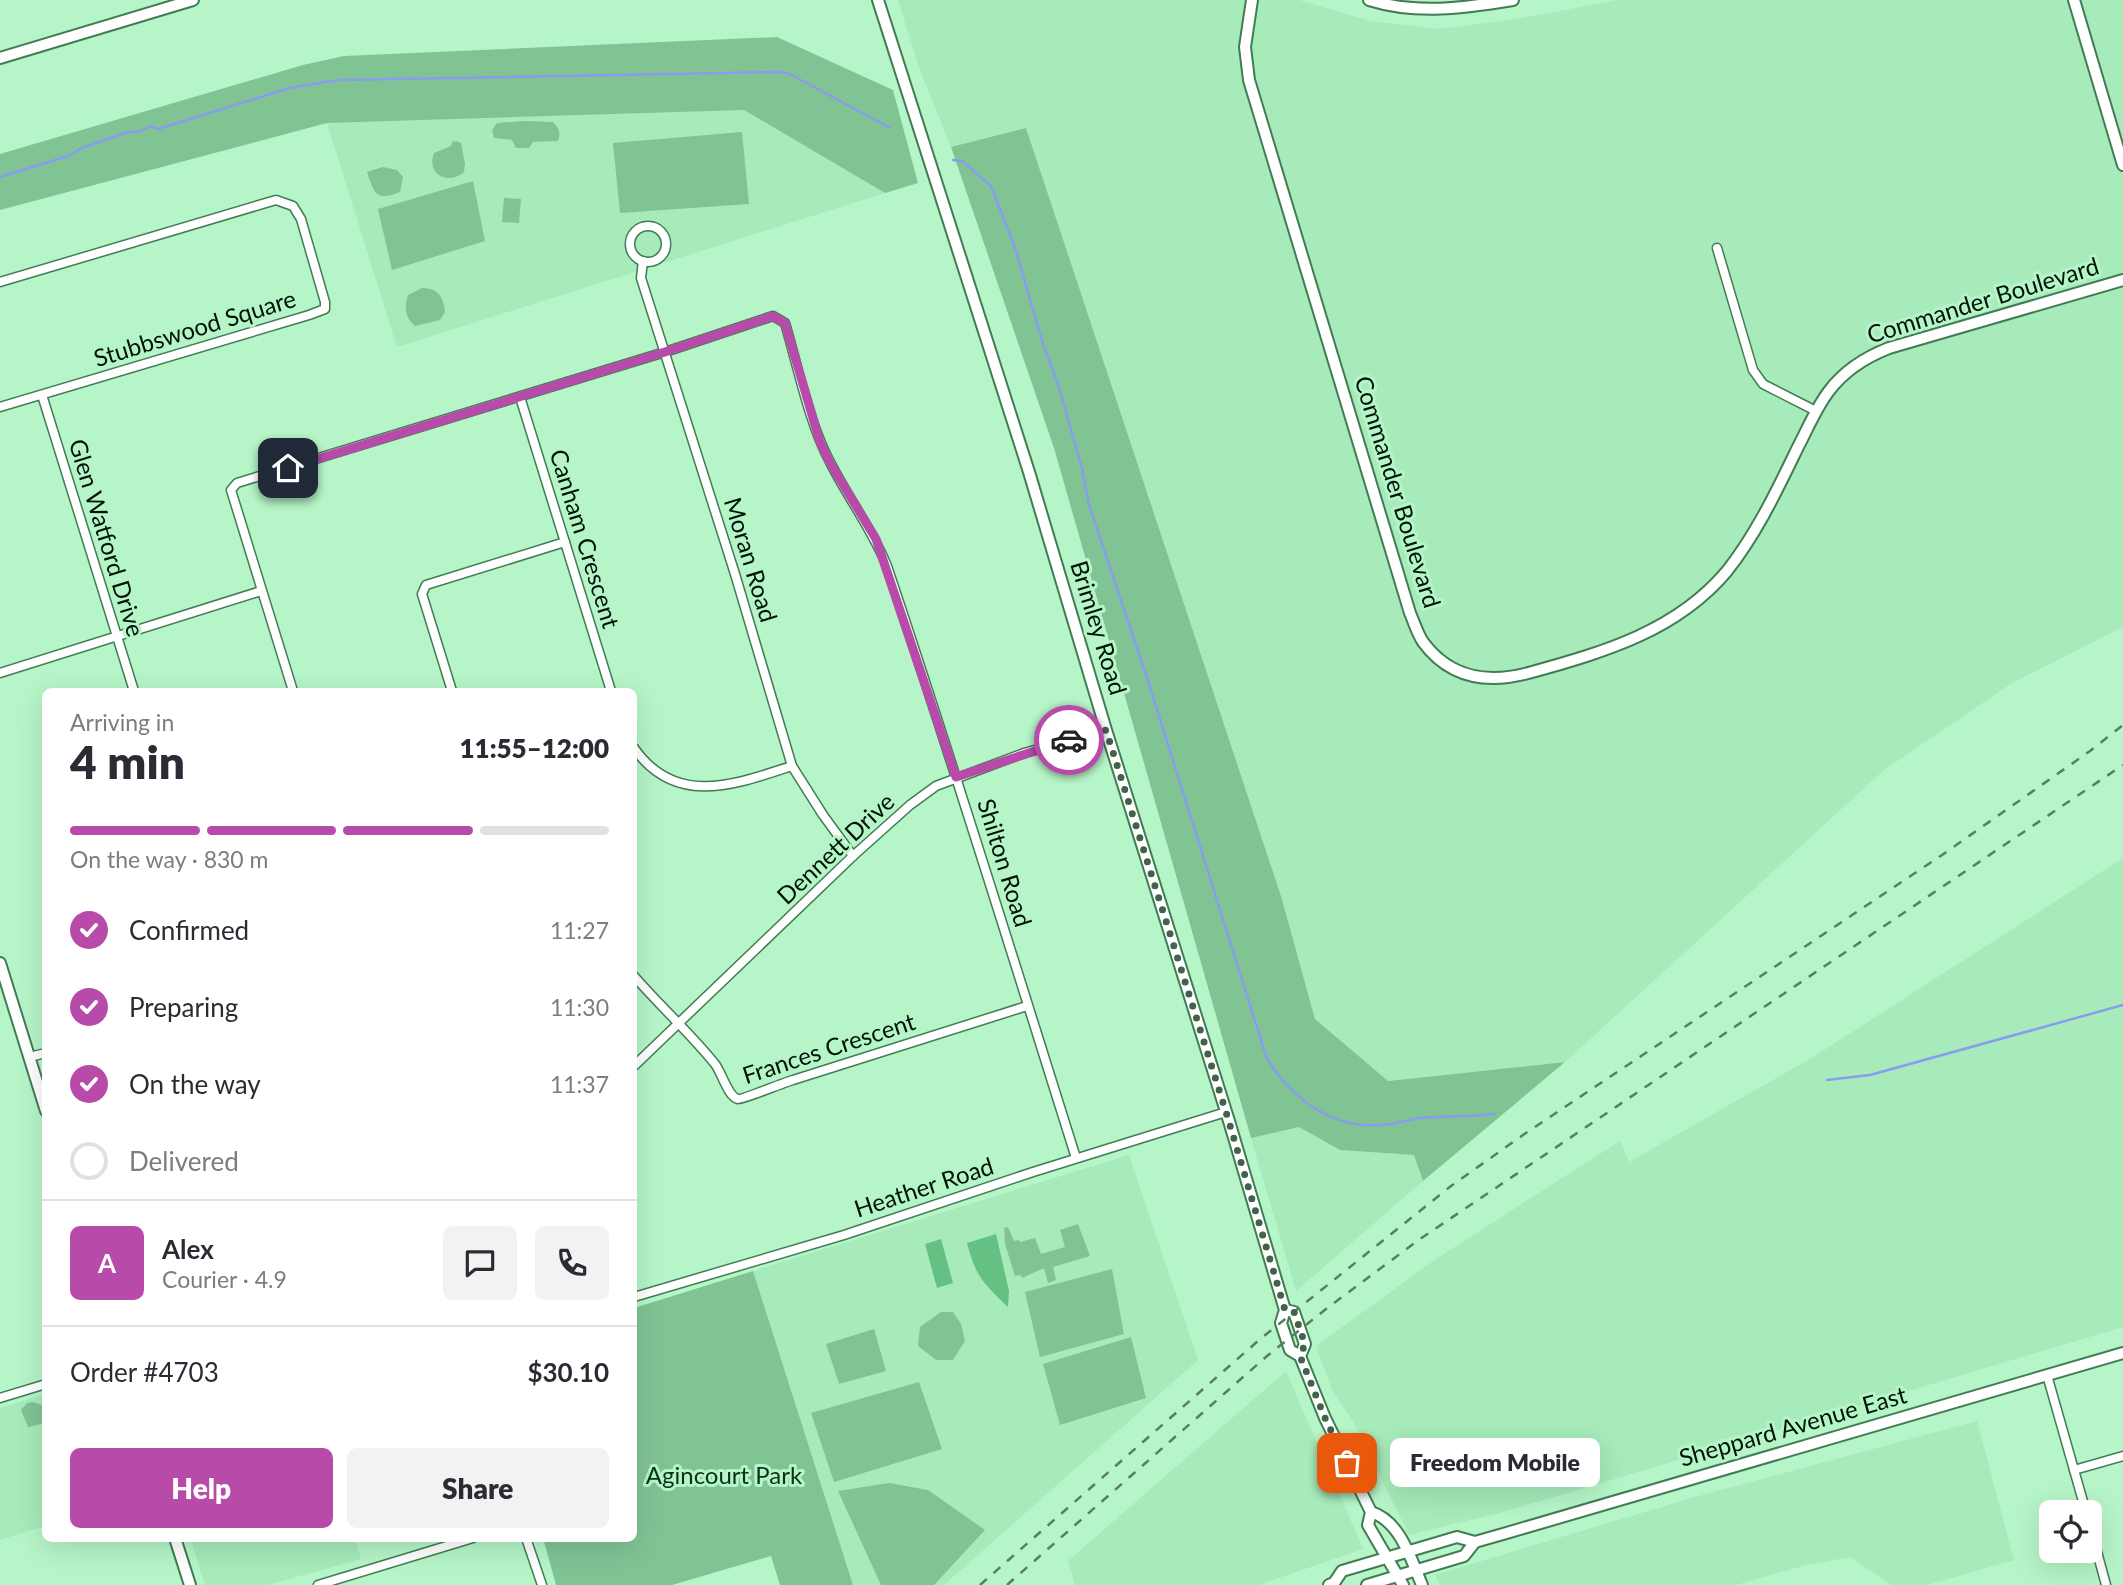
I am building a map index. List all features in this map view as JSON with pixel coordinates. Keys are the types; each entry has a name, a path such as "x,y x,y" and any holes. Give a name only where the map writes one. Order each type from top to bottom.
{"main road":[{"path":"0,58 193,0"},
{"name":"Brimley Road","path":"878,0 1029,472 1106,730 1226,1112 1285,1310 1281,1323 1290,1350 1300,1356 1325,1418 1371,1512 1368,1525 1401,1581"},
{"name":"Commander Boulevard","path":"1252,0 1245,47 1250,80 1410,613 1423,641 1442,662 1472,676 1487,680 1508,679 1613,648 1645,635 1686,609 1726,572 1759,525 1816,411 1829,390 1853,367 1877,353 2123,280"},
{"path":"1369,0 1412,10 1464,8 1513,0"},
{"path":"2074,0 2123,165"},
{"path":"0,963 42,1098"},
{"name":"Sheppard Avenue East","path":"1333,1584 1342,1572 1457,1537 1475,1542 2123,1353"},
{"name":"Brimley Road","path":"1371,1512 1385,1516 1409,1552 1422,1585"},
{"path":"176,1542 190,1585"},
{"name":"Sheppard Avenue East","path":"1367,1585 1401,1581 1417,1572 1464,1556 1475,1542"}],"street":[{"name":"Stubbswood Square","path":"0,282 276,200 293,206 301,219 325,302 324,309 0,407"},
{"name":"Moran Road","path":"650,225 664,234 666,248 655,261 643,261 634,255 630,241 641,226 650,225"},
{"path":"1717,248 1753,370 1763,383 1816,411"},
{"name":"Moran Road","path":"643,261 641,278 792,766 853,856"},
{"name":"Shilton Road","path":"665,352 773,316 785,323 820,442 876,539 993,889 1076,1158"},
{"path":"292,688 231,490 237,484 665,352"},
{"name":"Glen Watford Drive","path":"42,395 133,688"},
{"name":"Canham Crescent","path":"520,397 610,688"},
{"path":"451,688 422,594 426,585 565,542"},
{"path":"0,673 261,592"},
{"name":"Dennett Drive","path":"637,1063 853,856 936,786 1024,754 1106,730"},
{"path":"637,750 656,771 682,783 714,787 736,784 792,766"},
{"name":"Frances Crescent","path":"637,979 716,1066 730,1095 734,1099 742,1100 793,1080 1027,1006"},
{"path":"29,1057 42,1054"},
{"name":"Heather Road","path":"637,1296 844,1235 1076,1158 1226,1112"},
{"path":"2047,1375 2083,1500"},
{"path":"0,1398 42,1385"},
{"path":"2074,1470 2123,1456"},
{"path":"318,1585 460,1542"},
{"path":"527,1542 542,1585"},
{"path":"2100,1563 2106,1585"}],"shaded area":[{"path":"898,0 1299,0 1370,21 1440,29 1516,19 1618,0 2123,0 2123,627 2012,683 1884,770 1565,1062 1387,1081 1315,1019 1281,896 1026,128 951,147 919,68"},
{"path":"745,110 885,193 397,347 327,123"},
{"path":"2123,858 2123,1327 1511,1510 1409,1535 1354,1423 1332,1390 1316,1346 1436,1259 1620,1141 1629,1162 1810,1059"},
{"path":"1299,1127 1340,1150 1414,1155 1423,1181 1296,1291 1251,1138"},
{"path":"1129,1155 1198,1360 944,1585 853,1585 753,1271"},
{"path":"996,1234 1009,1291 1008,1307 981,1279 967,1243"},
{"path":"941,1239 953,1283 937,1288 925,1244"},
{"path":"1286,1371 1363,1549 1258,1585 1075,1585 1068,1561"},
{"path":"42,1395 42,1527 0,1540 0,1408"},
{"path":"1977,1421 2014,1560 1927,1585 1892,1585 1850,1557 1803,1566 1736,1585 1440,1585 1435,1575 1695,1497"},
{"path":"191,1542 356,1542 361,1559 268,1585 205,1585"}],"green space":[{"path":"777,37 893,90 918,183 885,193 744,110 327,123 0,210 0,154 303,65 344,56"},
{"path":"553,122 559,130 558,141 533,142 529,148 516,148 512,140 494,138 492,130 497,123"},
{"path":"1026,128 1281,896 1315,1019 1388,1081 1565,1062 1423,1181 1414,1155 1340,1150 1299,1127 1251,1138 1054,448 951,147"},
{"path":"742,132 749,204 620,213 613,143"},
{"path":"456,141 461,143 464,172 445,178 433,167 434,153"},
{"path":"383,167 397,170 403,177 400,192 381,196 374,190 367,172"},
{"path":"473,181 485,241 392,270 378,209"},
{"path":"504,198 521,199 519,223 502,222"},
{"path":"422,288 439,294 445,312 440,320 415,326 407,316 407,299 408,295"},
{"path":"1078,1224 1090,1256 1053,1267 1056,1280 1048,1283 1044,1268 1022,1278 1021,1275 1015,1276 1005,1244 1004,1228 1008,1227 1014,1241 1035,1238 1041,1254 1065,1247 1060,1230"},
{"path":"1112,1269 1124,1334 1040,1357 1025,1292"},
{"name":"Agincourt Park","path":"753,1271 853,1585 780,1585 771,1556 672,1585 556,1585 544,1542 637,1542 637,1307"},
{"path":"941,1312 953,1312 961,1324 965,1341 953,1360 936,1360 918,1346 920,1327"},
{"path":"874,1329 886,1371 839,1384 826,1344"},
{"path":"1131,1337 1146,1398 1060,1425 1043,1364"},
{"path":"919,1382 942,1449 834,1482 811,1413"},
{"path":"27,1403 42,1405 42,1424 28,1427 21,1410"},
{"path":"889,1483 928,1490 985,1530 934,1585 881,1585 838,1491"}],"waterway":[{"path":"0,177 68,156 82,148 125,133 141,131 150,126 158,129 290,88 338,80 781,72 790,74 890,128"},
{"path":"953,160 962,161 991,186 1015,248 1043,344 1059,387 1089,505 1148,681 1267,1059 1301,1099 1346,1122 1387,1125 1419,1118 1494,1114"},
{"path":"1827,1080 1870,1075 2123,1005"}],"railway":[{"path":"980,1585 1259,1340 1451,1186 1942,855 2123,725"},
{"path":"1007,1585 1267,1356 1420,1239 2123,765"}],"way so far":[{"path":"1069,740 1106,730 1285,1310 1294,1312 1305,1344 1300,1356 1347,1463"}],"place":[{"name":"Freedom Mobile","path":"1347,1463"}],"route":[{"path":"288,468 773,316 785,323 820,442 876,539 887,566 956,777 1069,740"}]}
